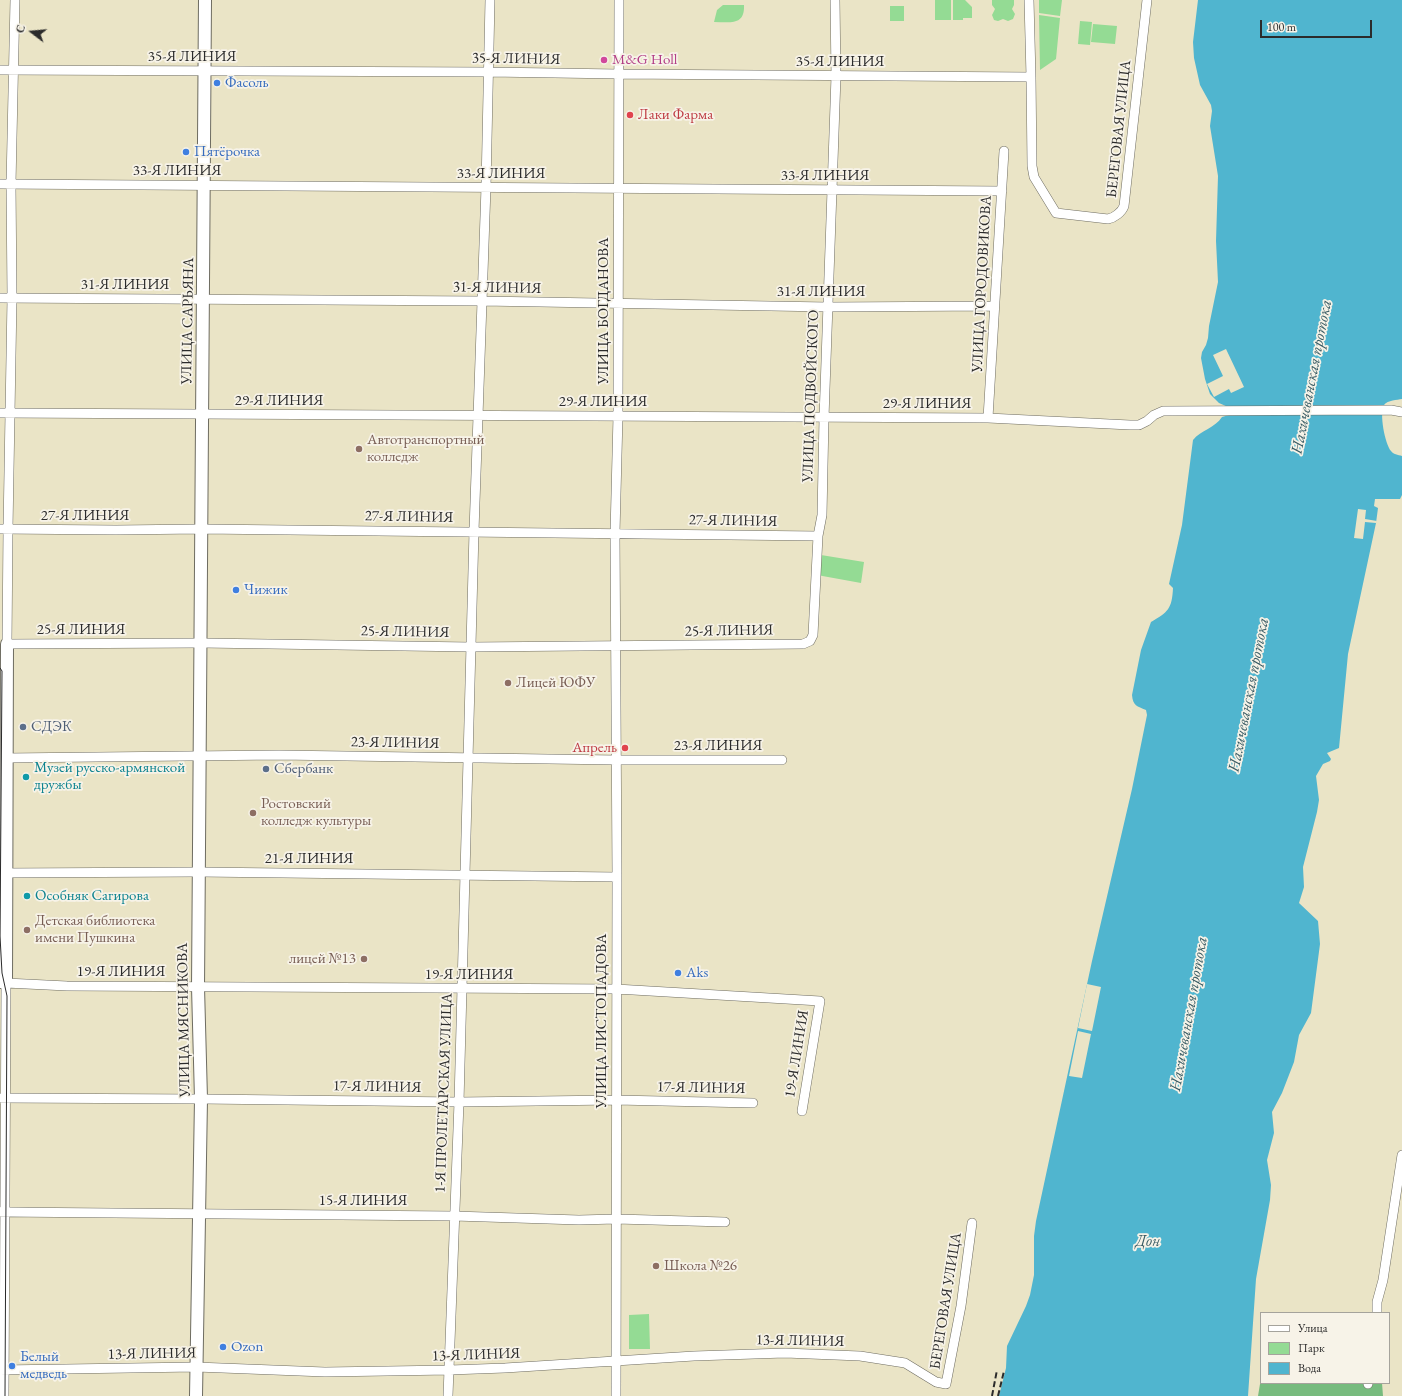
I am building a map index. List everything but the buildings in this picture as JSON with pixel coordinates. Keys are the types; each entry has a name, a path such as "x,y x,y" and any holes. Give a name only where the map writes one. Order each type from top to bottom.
{"main road":[{"name":"УЛИЦА САРЬЯНА","path":"202,643 201,529 205,186 205,0"},
{"name":"УЛИЦА МЯСНИКОВА","path":"196,1396 201,1099 198,987 202,643"},
{"path":"0,662 3,644"},
{"path":"2,980 6,758 3,644"}],"street":[{"path":"3,644 4,529 10,413 12,298 11,184 15,0"},
{"name":"1-Я ПРОЛЕТАРСКАЯ УЛИЦА","path":"448,1396 459,1102 477,415 486,187 490,0"},
{"name":"УЛИЦА БОГДАНОВА","path":"615,646 615,533 618,416 617,303 619,0"},
{"name":"УЛИЦА ПОДВОЙСКОГО","path":"804,644 810,641 813,636 818,536 822,516 831,190 836,76 835,0"},
{"path":"1029,0 1031,77"},
{"name":"БЕРЕГОВАЯ УЛИЦА","path":"1031,77 1032,166 1034,177 1056,214 1108,219 1114,217 1124,208 1147,0"},
{"name":"35-Я ЛИНИЯ","path":"0,70 489,72 1031,77"},
{"name":"УЛИЦА ГОРОДОВИКОВА","path":"988,418 1004,151"},
{"name":"33-Я ЛИНИЯ","path":"0,184 1002,191"},
{"name":"31-Я ЛИНИЯ","path":"0,298 482,301 828,307 994,306"},
{"name":"29-Я ЛИНИЯ","path":"0,413 988,418 1139,425 1163,411 1391,410 1402,412"},
{"name":"27-Я ЛИНИЯ","path":"4,529 474,531 818,536"},
{"name":"25-Я ЛИНИЯ","path":"3,644 202,643 471,647 804,644"},
{"name":"УЛИЦА ЛИСТОПАДОВА","path":"615,646 617,877 616,1396"},
{"name":"23-Я ЛИНИЯ","path":"6,758 200,755 616,760 782,760"},
{"name":"21-Я ЛИНИЯ","path":"3,873 200,872 617,877"},
{"path":"2,980 2,1370 4,1396"},
{"name":"19-Я ЛИНИЯ","path":"2,980 67,986 616,989 820,1001 802,1111"},
{"name":"17-Я ЛИНИЯ","path":"3,1098 459,1102 616,1100 753,1103"},
{"path":"1378,1312 1377,1302 1383,1280 1402,1155"},
{"name":"15-Я ЛИНИЯ","path":"3,1212 454,1216 579,1220 616,1219 725,1222"},
{"name":"БЕРЕГОВАЯ УЛИЦА","path":"946,1384 961,1306 972,1223"},
{"name":"13-Я ЛИНИЯ","path":"2,1370 196,1367 325,1372 450,1370 694,1356 785,1353 860,1356 905,1363 936,1382 946,1384"}],"green space":[{"path":"935,0 951,0 951,20 935,20"},
{"path":"953,0 965,0 972,7 972,18 953,20"},
{"path":"992,0 1014,0 1012,9 1015,14 1013,19 1008,21 1003,19 998,21 994,20 992,15 995,9 992,5"},
{"path":"1039,0 1062,0 1060,16 1039,13"},
{"path":"723,5 744,5 742,17 739,20 731,22 714,22 717,10"},
{"path":"890,6 904,6 904,21 890,21"},
{"path":"1039,15 1060,18 1056,59 1040,70"},
{"path":"1080,21 1092,22 1090,45 1078,44"},
{"path":"1093,24 1117,26 1115,44 1091,42"},
{"path":"821,555 864,562 861,583 817,575"},
{"path":"649,1314 650,1349 629,1349 629,1315"},
{"path":"1260,1384 1382,1384 1383,1396 1258,1396"}],"water":[{"name":"Дон","path":"1198,0 1402,0 1402,399 1393,400 1386,403 1384,405 1382,415 1383,428 1389,447 1393,453 1402,456 1402,495 1400,499 1375,499 1374,506 1378,508 1376,523 1348,654 1339,748 1327,753 1331,759 1323,764 1316,776 1319,800 1303,867 1304,887 1299,903 1318,921 1320,944 1311,1013 1299,1035 1294,1062 1282,1093 1272,1112 1274,1133 1267,1160 1271,1185 1270,1200 1256,1279 1248,1396 999,1396 1006,1368 1007,1346 1030,1295 1034,1275 1034,1236 1036,1221 1092,961 1132,789 1147,715 1146,710 1134,704 1132,695 1141,650 1151,622 1168,609 1172,601 1173,588 1169,584 1182,525 1193,440 1216,424 1222,417 1229,415 1228,407 1219,403 1210,394 1205,379 1201,358 1208,338 1218,282 1216,241 1218,176 1210,126 1212,111 1211,105 1200,85 1194,58 1193,42"}],"pier":[{"path":"1226,349 1244,387 1231,393 1229,389 1214,397 1207,384 1223,376 1213,355"},
{"path":"1358,509 1366,510 1365,519 1377,521 1376,523 1365,522 1363,539 1354,538"},
{"path":"1087,984 1101,987 1092,1031 1078,1028"},
{"path":"1078,1031 1091,1034 1082,1078 1069,1076"}],"tram line":[{"path":"0,668 2,671 0,936 2,973 7,996 5,1396"}],"railway":[{"path":"992,1396 997,1370"},
{"path":"998,1396 1004,1371"}],"place":[{"name":"M&G Holl","path":"604,60"},
{"name":"Фасоль","path":"217,83"},
{"name":"Лаки Фарма","path":"630,115"},
{"name":"Пятёрочка","path":"186,152"},
{"name":"Автотранспортный колледж","path":"359,449"},
{"name":"Чижик","path":"236,590"},
{"name":"Лицей ЮФУ","path":"508,683"},
{"name":"СДЭК","path":"23,727"},
{"name":"Апрель","path":"625,748"},
{"name":"Сбербанк","path":"266,769"},
{"name":"Музей русско-армянской дружбы","path":"26,777"},
{"name":"Ростовский колледж культуры","path":"253,813"},
{"name":"Особняк Сагирова","path":"27,896"},
{"name":"Детская библиотека имени Пушкина","path":"27,930"},
{"name":"лицей №13","path":"364,959"},
{"name":"Aks","path":"678,973"},
{"name":"Школа №26","path":"656,1266"},
{"name":"Ozon","path":"223,1347"},
{"name":"Белый медведь","path":"12,1366"}],"water label":[{"name":"Нахичеванская протока","path":"1312,377"},
{"name":"Нахичеванская протока","path":"1249,695"},
{"name":"Нахичеванская протока","path":"1189,1014"}]}
